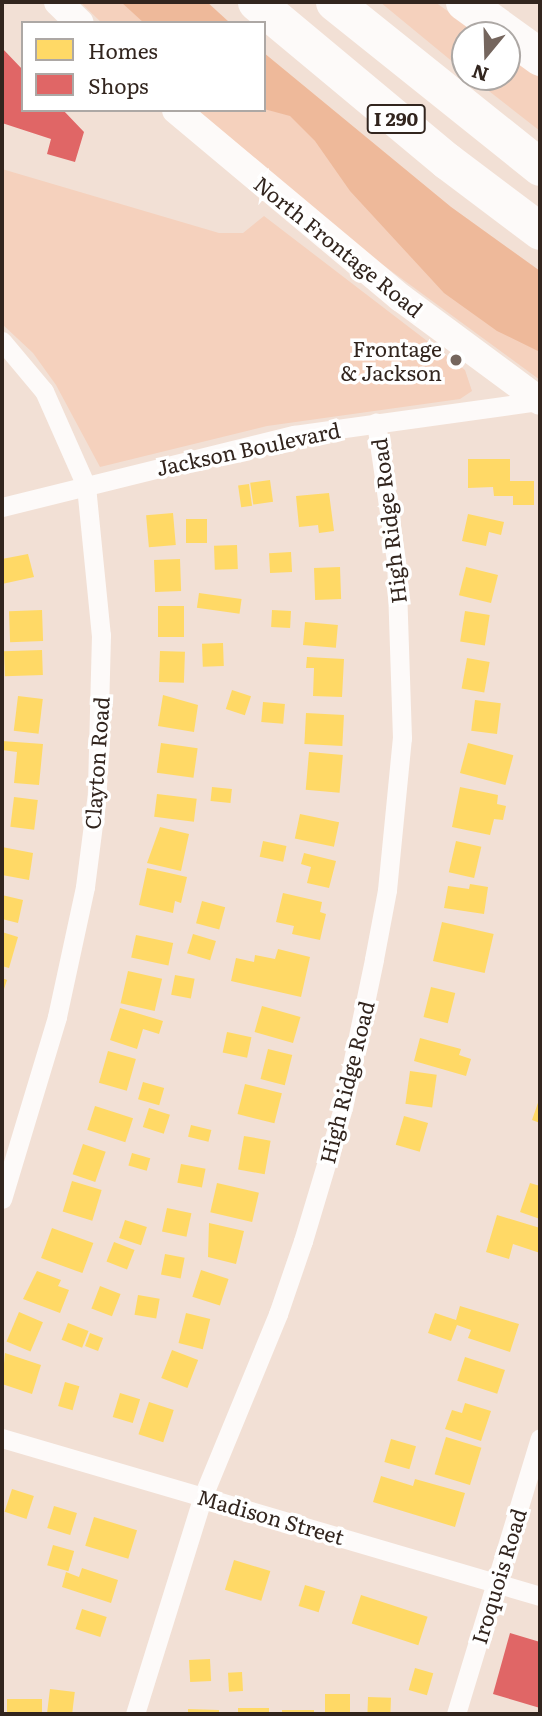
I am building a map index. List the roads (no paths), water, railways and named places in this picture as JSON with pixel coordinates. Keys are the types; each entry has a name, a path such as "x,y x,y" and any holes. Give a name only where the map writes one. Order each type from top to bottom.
{"highway":[{"name":"I 290","path":"256,2 447,161 540,231"},
{"name":"I 290","path":"334,2 540,167"},
{"path":"464,2 540,57"}],"main road":[{"path":"58,2 78,21"},
{"name":"North Frontage Road","path":"178,112 401,298 540,401"}],"street":[{"name":"Clayton Road","path":"2,341 44,391 86,486 101,635 97,793 85,887 57,1017 2,1199"},
{"name":"Jackson Boulevard","path":"2,507 236,448 376,422 540,401"},
{"name":"High Ridge Road","path":"135,1714 203,1496 278,1314 324,1172 358,1043 387,890 402,737 401,642 396,561 376,422"},
{"name":"Madison Street","path":"2,1438 540,1595"},
{"name":"Iroquois Road","path":"456,1714 540,1438"}],"place":[{"name":"Frontage & Jackson","path":"456,360"}]}
